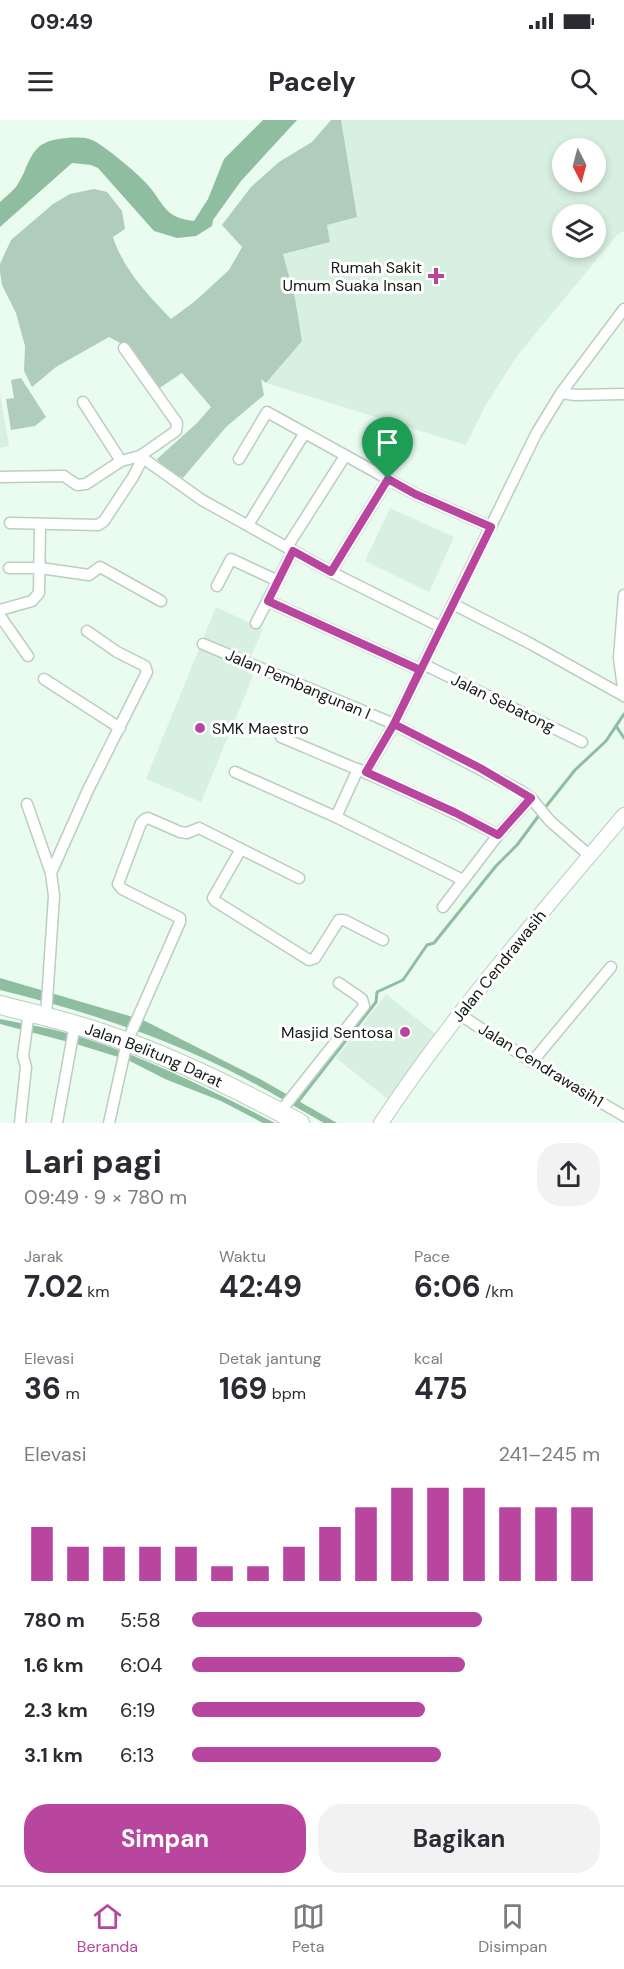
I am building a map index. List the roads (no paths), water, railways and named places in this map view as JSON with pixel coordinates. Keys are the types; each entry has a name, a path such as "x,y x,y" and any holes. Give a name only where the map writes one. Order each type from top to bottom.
{"main road":[{"name":"Jalan Belitung Darat","path":"0,1005 32,1021 172,1060 288,1102 300,1123"}],"street":[{"path":"336,817 362,771 394,724 536,434 561,393 624,309"},
{"path":"10,523 98,525 104,521 116,503 141,457 176,431 177,423 124,348"},
{"path":"561,393 624,394"},
{"path":"83,402 120,461"},
{"path":"239,459 267,412 415,494 491,527"},
{"path":"248,525 304,434"},
{"path":"256,623 278,581 290,549 345,456"},
{"path":"0,477 64,476 81,486 120,461 141,457 202,500 331,572 441,627"},
{"path":"331,572 388,479"},
{"path":"0,610 28,603 39,593 40,524"},
{"path":"217,586 231,559 278,581"},
{"path":"9,568 40,568 89,575 100,567 161,601"},
{"path":"624,595 620,658 624,696"},
{"name":"Jalan Sebatong","path":"268,601 421,667 582,742"},
{"path":"453,604 624,696"},
{"path":"0,616 28,656"},
{"path":"51,873 88,790 146,677 147,669 87,631"},
{"name":"Jalan Pembangunan I","path":"203,644 394,724 480,768 532,800 550,821 590,856"},
{"path":"44,679 120,728"},
{"path":"281,737 456,813 498,835"},
{"path":"235,772 336,817 463,880"},
{"path":"442,907 498,835 532,800"},
{"path":"20,1123 26,1067 22,1056 32,1021 54,896 51,873 27,804"},
{"name":"Jalan Cendrawasih","path":"381,1123 459,1014 624,815"},
{"path":"109,1123 126,1046 180,922 180,918 122,889 118,884 141,823 148,818 187,833 199,828 299,878"},
{"path":"242,849 213,898 264,933 309,960 315,958 339,920 344,920 383,940"},
{"path":"532,1062 611,967"},
{"path":"288,1102 364,1006 362,999 339,983"},
{"name":"Jalan Cendrawasih1","path":"459,1014 532,1062 624,1116"},
{"path":"57,1123 73,1033"}],"waterway":[{"path":"544,809 575,770 606,741 624,714"},
{"path":"616,726 624,738"},
{"path":"297,1103 376,1002 377,992 403,980 427,945 434,943 496,866 517,845 540,814"}],"place":[{"name":"Rumah Sakit Umum Suaka Insan","path":"436,276"},
{"name":"SMK Maestro","path":"200,728"},
{"name":"Masjid Sentosa","path":"405,1032"}]}
